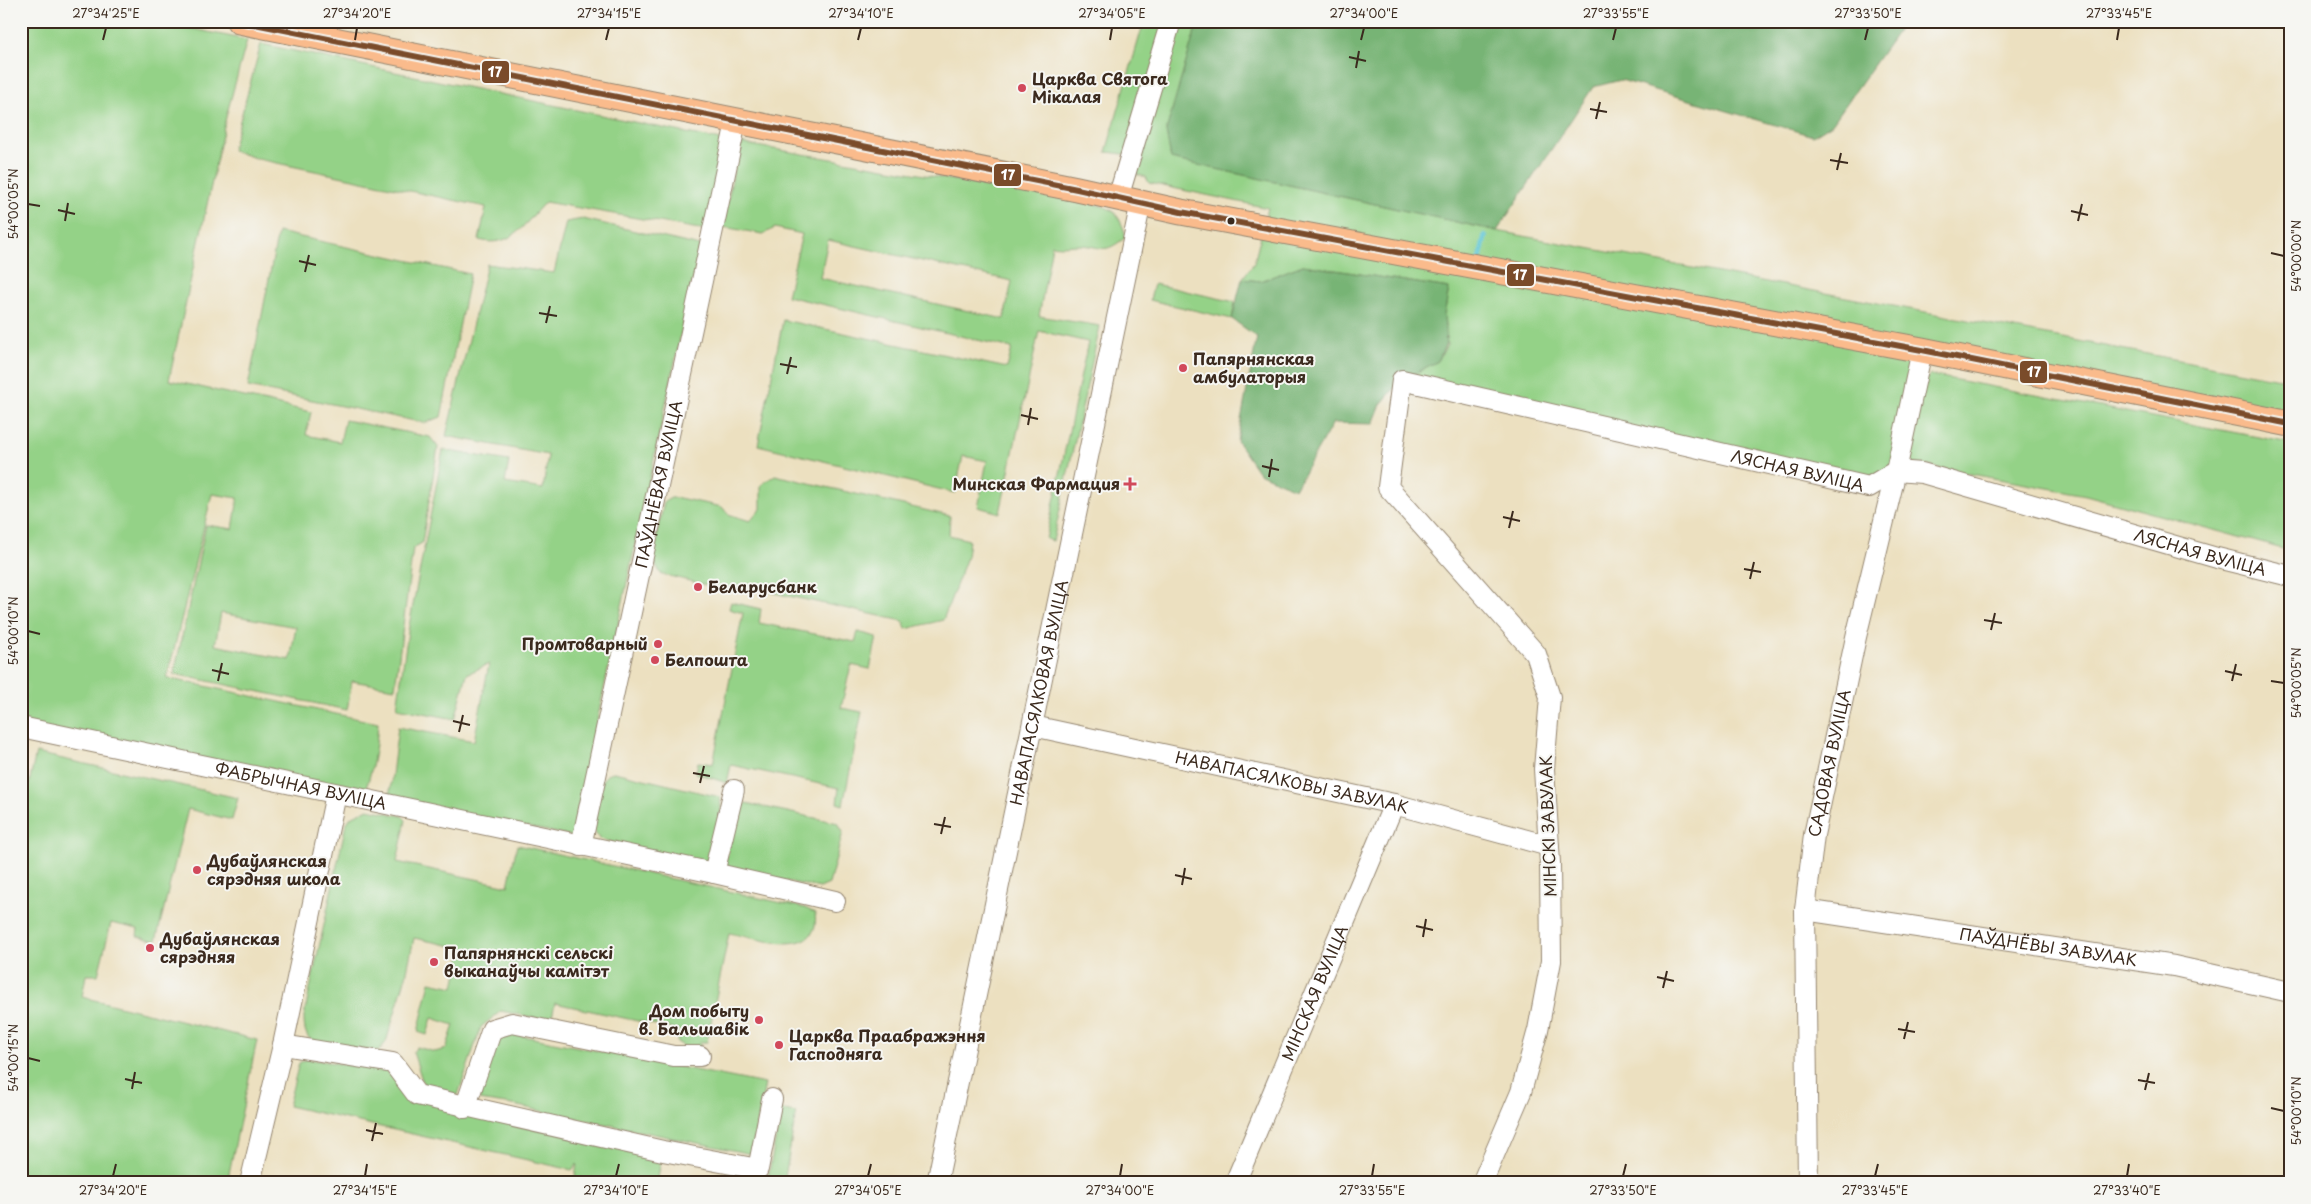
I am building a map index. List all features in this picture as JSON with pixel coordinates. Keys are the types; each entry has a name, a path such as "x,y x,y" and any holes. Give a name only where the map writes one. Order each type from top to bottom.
{"main road":[{"path":"239,21 1130,200 1214,219 1922,350 2290,424"}],"street":[{"name":"НАВАПАСЯЛКОВАЯ ВУЛІЦА","path":"937,1183 1033,726 1130,200 1171,21"},
{"name":"ПАЎДНЁВАЯ ВУЛІЦА","path":"581,846 736,122"},
{"name":"САДОВАЯ ВУЛІЦА","path":"1808,1183 1805,910 1814,835 1856,637 1896,471 1922,350"},
{"name":"ЛЯСНАЯ ВУЛІЦА","path":"1388,487 1402,380 1868,486 1896,471 1922,473 2217,558 2290,576"},
{"name":"МІНСКІ ЗАВУЛАК","path":"1388,487 1536,654 1550,697 1544,769 1549,846 1551,961 1538,1030 1521,1092 1482,1183"},
{"name":"НАВАПАСЯЛКОВЫ ЗАВУЛАК","path":"1033,726 1394,804 1549,846"},
{"name":"ФАБРЫЧНАЯ ВУЛІЦА","path":"21,727 714,873 835,901"},
{"path":"714,873 734,790"},
{"path":"250,1183 283,1045 336,794"},
{"name":"МІНСКАЯ ВУЛІЦА","path":"1235,1183 1394,804"},
{"name":"ПАЎДНЁВЫ ЗАВУЛАК","path":"1805,910 2174,966 2290,992"},
{"path":"465,1108 492,1029 512,1023 674,1056 700,1056"},
{"path":"283,1045 393,1062 417,1095 465,1108 663,1151 758,1169 772,1099"}],"green space":[{"path":"21,21 155,21 247,40 226,117 169,380 311,412 306,435 340,442 345,420 430,437 438,447 422,543 413,548 395,688 352,681 347,710 174,674 206,525 233,529 238,498 212,494 167,678 378,723 373,762 368,781 362,799 21,727","holes":["221,613 296,627 290,660 215,645"]},
{"path":"1144,21 1198,21 1166,131 1171,159 1497,231 2290,381 2290,424 1922,350 1896,471 1869,487 1402,380 1438,361 1447,345 1444,315 1449,288 1303,265 1261,281 1242,279 1254,263 1268,208 1149,183 1146,177 1127,172 1132,155 1106,152"},
{"path":"1198,21 1905,21 1832,124 1813,136 1621,80 1593,87 1497,231 1171,159 1166,131"},
{"path":"261,44 725,141 705,230 545,202 517,232 500,241 490,242 479,240 486,207 258,159 232,150"},
{"path":"739,143 1094,204 1114,212 1126,237 1118,243 1107,248 1052,245 1039,316 1100,326 1053,541 1046,539 1088,342 1039,331 1000,513 978,507 987,461 963,456 955,493 758,445 783,320 1007,368 1012,348 787,296 802,234 775,228 763,234 723,227","holes":["828,240 1012,281 1004,319 820,278"]},
{"path":"583,219 700,246 572,836 389,799 398,727 474,741 489,664 467,674 455,719 397,708 408,631 443,450 509,461 505,483 543,489 548,455 446,436 487,264 554,273 566,222"},
{"path":"278,232 470,274 441,417 425,423 248,387"},
{"path":"1303,265 1449,288 1444,315 1446,343 1438,361 1402,380 1381,404 1373,424 1333,423 1295,489 1259,473 1237,441 1257,337 1232,319 1242,279 1261,281"},
{"path":"1154,284 1235,302 1232,319 1150,300"},
{"path":"1930,375 2290,443 2290,551 2086,495 1900,461 1919,386"},
{"path":"775,475 950,516 949,535 969,540 967,557 943,620 906,629 903,621 738,585 735,592 661,574 652,558 664,502 671,498 679,498 722,507 728,514 750,521 761,509 761,485"},
{"path":"731,602 761,609 759,623 855,642 858,632 877,637 870,669 851,665 841,708 862,712 843,805 837,803 839,788 731,765 727,783 696,773 698,762 713,764 743,613 729,609"},
{"name":"Дубаўлянская сярэдняя","path":"36,753 238,798 232,820 188,809 156,941 137,936 138,929 111,923 98,975 86,975 82,997 257,1040 227,1183 21,1183 21,819"},
{"path":"614,772 720,797 719,832 713,850 704,864 599,839 592,827 603,779 609,773"},
{"path":"746,803 838,823 843,832 829,884 820,888 732,870 725,865 736,811"},
{"path":"368,809 402,816 406,820 397,862 508,886 517,845 805,908 815,913 814,928 808,937 798,942 785,943 770,942 729,933 707,1042 700,1042 700,1056 677,1042 679,1030 555,1003 551,1021 501,1011 481,1027 458,1095 425,1089 413,1052 417,1047 435,1052 446,1049 454,1025 432,1018 427,1035 418,1032 430,982 454,987 462,948 414,938 406,976 386,1042 379,1051 342,1048 322,1044 314,1042 306,1033 304,1016 346,824 351,817"},
{"path":"508,1033 765,1084 751,1154 513,1105 479,1100 494,1047 500,1036"},
{"path":"307,1059 384,1070 400,1084 661,1159 658,1179 677,1183 574,1183 577,1164 572,1170 288,1106 299,1063"},
{"path":"781,1110 796,1113 784,1183 767,1183"}],"waterway":[{"path":"1479,262 1485,236"}],"transit line":[{"name":"17","path":"239,21 1077,189 1181,212 1922,350 2290,424"}],"place":[{"name":"Царква Святога Мікалая","path":"1022,88"},
{"name":"Папярнянская амбулаторыя","path":"1183,368"},
{"name":"Минская Фармация","path":"1130,484"},
{"name":"Беларусбанк","path":"698,587"},
{"name":"Промтоварный","path":"658,644"},
{"name":"Белпошта","path":"655,660"},
{"name":"Дубаўлянская сярэдняя школа","path":"197,870"},
{"name":"Дубаўлянская сярэдняя","path":"150,948"},
{"name":"Папярнянскі сельскі выканаўчы камітэт","path":"434,962"},
{"name":"Дом побыту в. Бальшавік","path":"759,1020"},
{"name":"Царква Праабражэння Гасподняга","path":"779,1045"}]}
